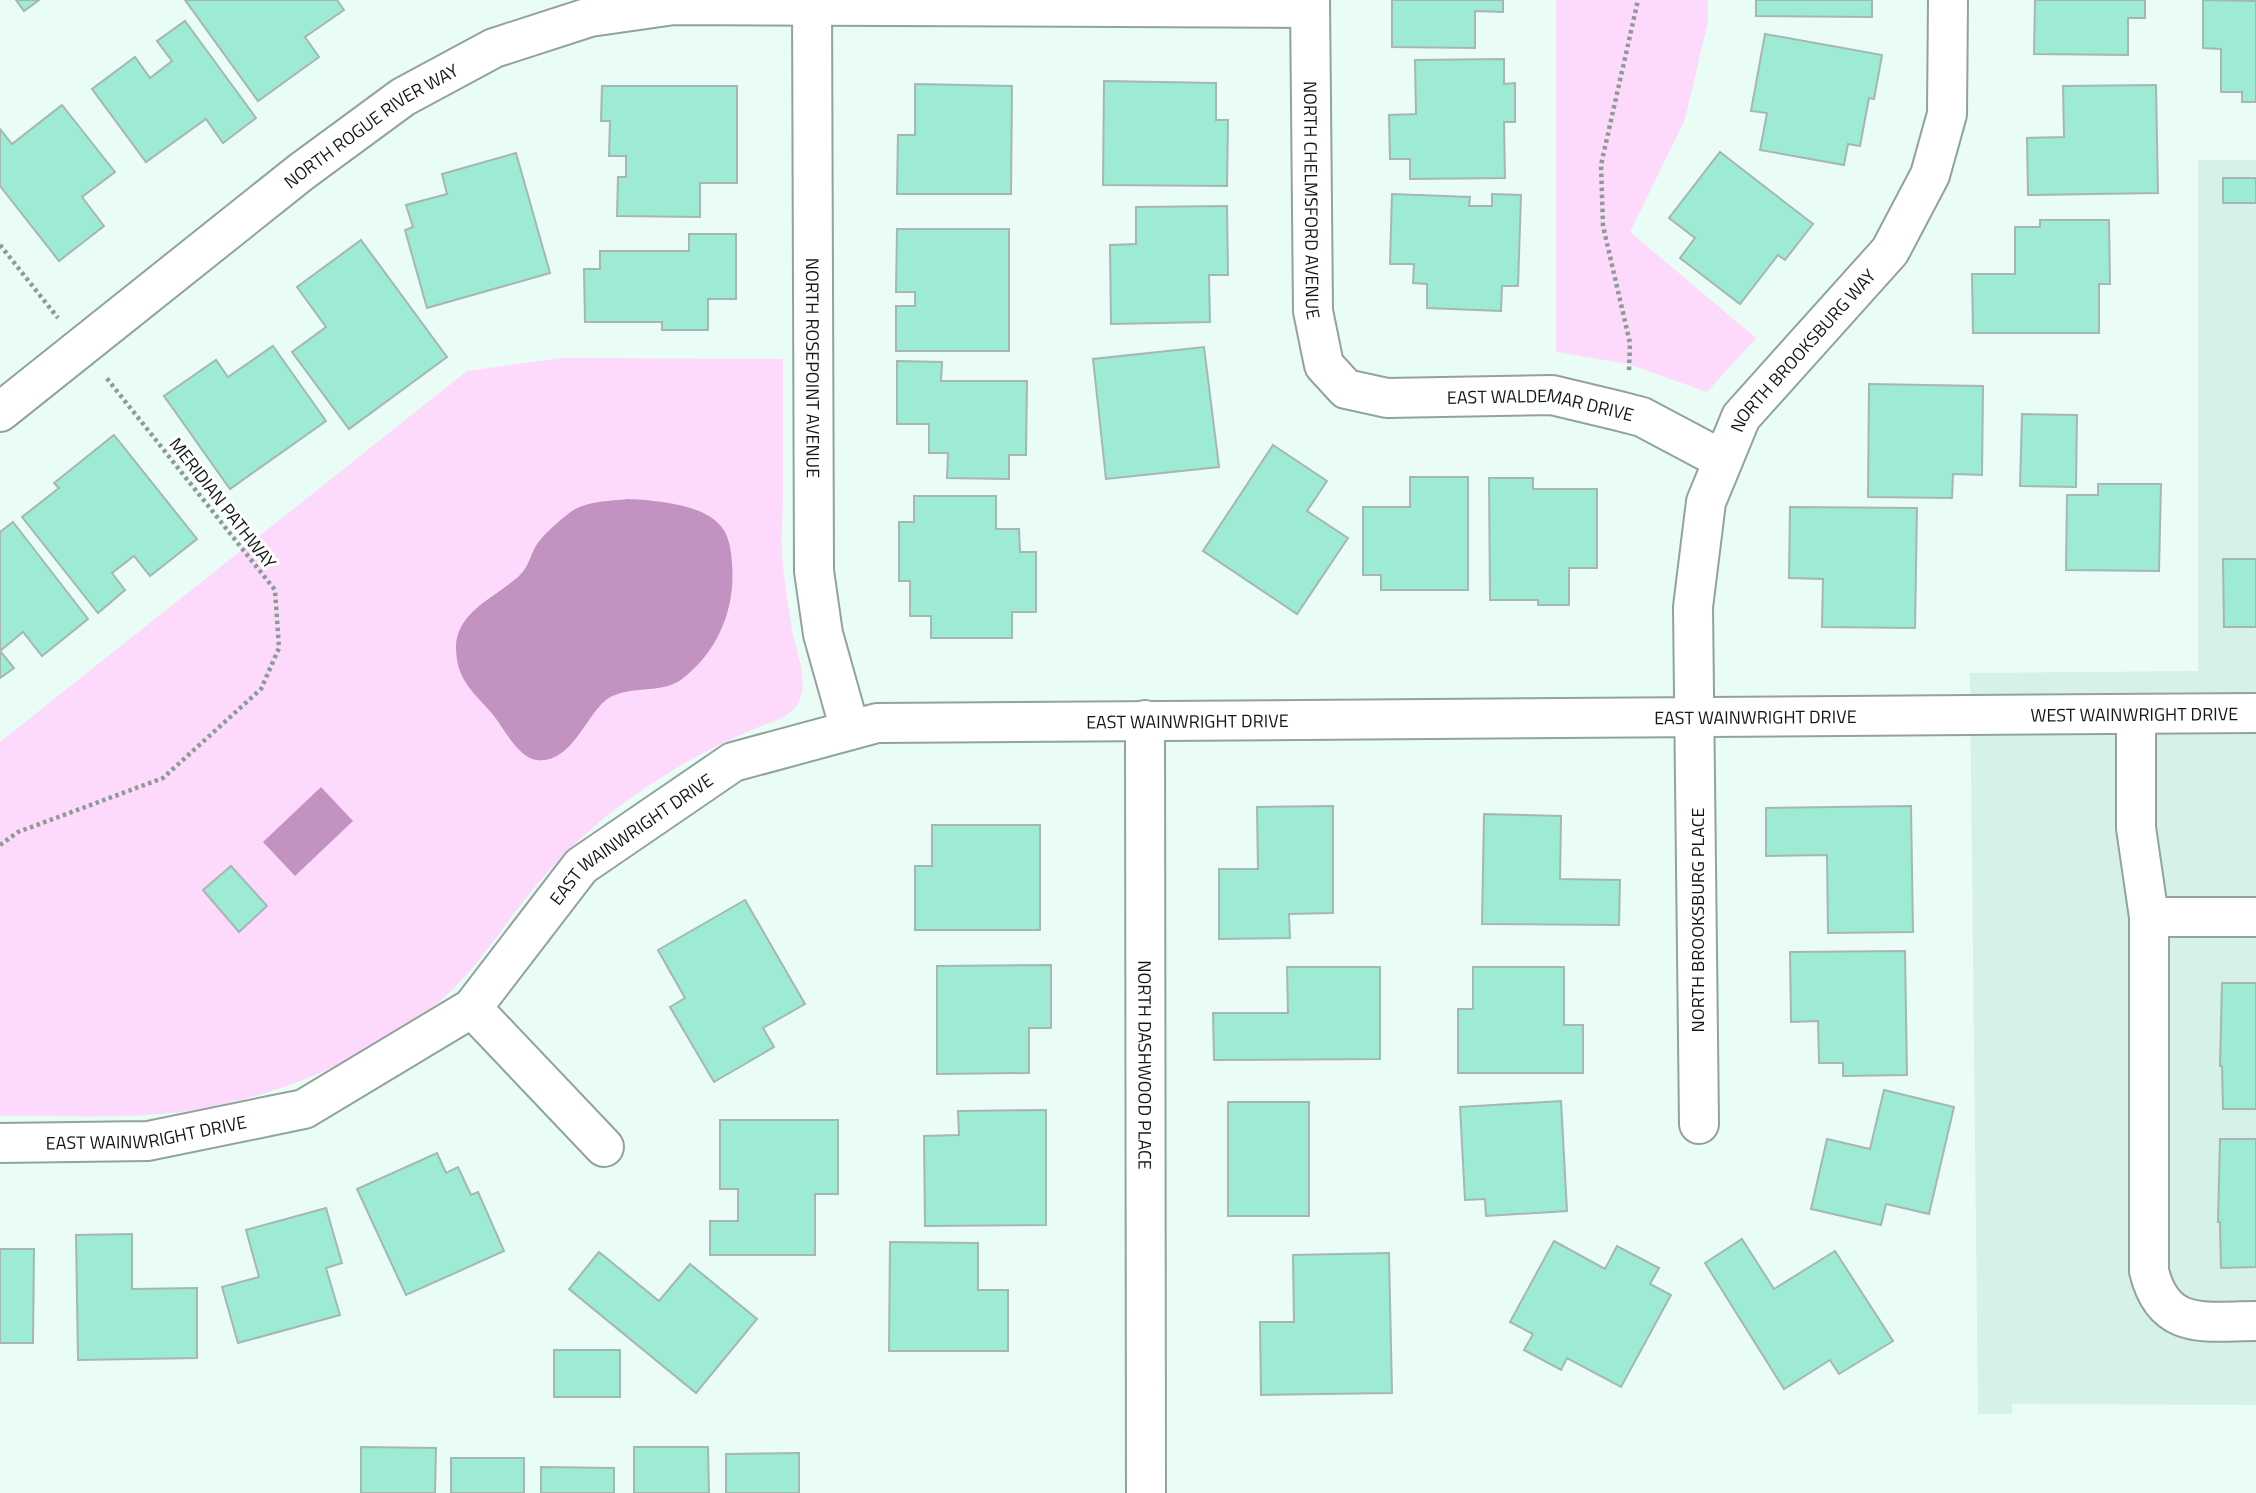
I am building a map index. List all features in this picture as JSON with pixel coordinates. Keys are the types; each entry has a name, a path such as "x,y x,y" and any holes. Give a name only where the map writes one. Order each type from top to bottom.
{"street":[{"name":"NORTH BROOKSBURG WAY","path":"1696,716 1693,607 1706,502 1741,417 1890,251 1930,175 1947,114 1948,0"},
{"name":"NORTH ROSEPOINT AVENUE","path":"812,3 814,571 823,634 850,730"},
{"name":"NORTH ROGUE RIVER WAY","path":"0,412 311,164 403,97 494,48 590,17 674,5 1310,4"},
{"name":"NORTH CHELMSFORD AVENUE","path":"1310,4 1313,311 1324,365 1346,389"},
{"name":"EAST WALDEMAR DRIVE","path":"1346,389 1387,398 1552,396 1642,417 1723,460"},
{"name":"WEST WAINWRIGHT DRIVE","path":"2012,714 2256,713"},
{"name":"EAST WAINWRIGHT DRIVE","path":"0,1143 148,1141 303,1109 472,1008 581,866 733,762 877,723 2012,714"},
{"path":"2136,714 2136,828 2149,917 2149,1271 2153,1289 2173,1314 2196,1321 2256,1321"},
{"name":"NORTH BROOKSBURG PLACE","path":"1696,716 1699,1124"},
{"name":"NORTH DASHWOOD PLACE","path":"1145,720 1146,1493"},
{"path":"2149,917 2256,917"},
{"path":"472,1008 604,1147"}],"path":[{"path":"1629,370 1630,343 1603,226 1601,165 1638,0"},
{"path":"0,245 61,322"},
{"name":"MERIDIAN PATHWAY","path":"0,845 18,832 163,778 261,689 279,648 275,590 102,373"}],"shaded area":[{"path":"1556,0 1708,0 1708,21 1685,119 1630,232 1756,338 1707,392 1628,364 1556,352"},
{"path":"2198,160 2256,160 2256,1405 2012,1404 2012,1414 1978,1414 1970,673 2198,671"},
{"path":"561,358 783,359 782,548 792,630 803,682 797,705 783,717 723,743 672,771 601,821 539,882 477,963 454,988 428,1011 367,1051 298,1082 263,1094 194,1110 122,1116 0,1116 0,742 467,371"},
{"path":"628,499 663,502 689,508 711,517 722,528 730,547 732,580 731,596 722,628 706,656 682,679 665,687 614,695 598,708 576,738 559,755 549,759 530,758 512,742 463,679 457,660 457,636 469,615 519,576 537,544 563,518 585,505"},
{"path":"321,787 353,821 295,876 263,842"}],"building":[{"path":"16,0 39,0 24,11"},
{"path":"185,0 337,0 344,10 305,37 319,57 258,101"},
{"path":"1392,0 1503,0 1503,12 1475,11 1475,48 1392,47"},
{"path":"1756,0 1872,0 1872,17 1756,16"},
{"path":"2035,0 2145,0 2145,18 2128,18 2128,55 2034,54"},
{"path":"2203,0 2256,1 2256,102 2242,102 2242,92 2221,92 2221,49 2203,48"},
{"path":"185,21 256,118 223,143 206,119 146,162 92,89 135,57 150,78 172,61 157,41"},
{"path":"1765,34 1882,55 1874,99 1869,98 1860,146 1848,144 1844,165 1760,150 1767,113 1751,111"},
{"path":"1504,59 1504,84 1515,83 1515,122 1504,122 1505,178 1410,179 1410,159 1390,159 1389,115 1416,114 1415,60"},
{"path":"1104,81 1216,83 1216,120 1228,120 1227,186 1103,185"},
{"path":"915,84 1012,86 1011,194 897,194 898,135 915,135"},
{"path":"2156,85 2158,193 2028,195 2027,138 2064,137 2063,86"},
{"path":"602,86 737,86 737,183 700,183 700,217 617,216 618,177 626,177 626,156 609,156 610,121 601,121"},
{"path":"62,105 115,172 82,197 104,226 59,261 0,186 0,129 12,144"},
{"path":"1720,152 1813,224 1785,260 1778,255 1740,304 1680,258 1695,238 1669,218"},
{"path":"516,153 550,273 427,308 405,230 413,227 406,205 447,194 442,174"},
{"path":"2223,178 2256,178 2256,203 2223,203"},
{"path":"1392,194 1470,197 1469,206 1492,206 1492,194 1521,195 1518,286 1502,286 1501,311 1427,308 1427,284 1413,283 1414,264 1390,264"},
{"path":"1227,206 1228,275 1209,275 1210,322 1111,324 1110,245 1136,244 1136,207"},
{"path":"2040,220 2109,220 2110,284 2099,284 2099,333 1973,333 1972,274 2015,274 2015,227 2040,227"},
{"path":"897,229 1009,229 1009,351 896,351 896,306 915,306 915,292 896,292"},
{"path":"689,234 736,234 736,299 708,299 708,330 662,330 662,322 585,322 584,269 600,269 600,251 689,251"},
{"path":"361,240 447,357 349,429 292,352 326,327 297,287"},
{"path":"273,346 326,421 230,489 164,396 216,360 228,377"},
{"path":"1204,347 1219,467 1106,479 1093,359"},
{"path":"897,361 942,362 941,381 1027,381 1026,455 1009,455 1009,479 947,478 948,453 929,453 929,424 897,424"},
{"path":"1869,384 1983,386 1982,475 1953,474 1952,498 1868,497"},
{"path":"2022,414 2077,415 2076,487 2020,486"},
{"path":"114,435 197,539 150,576 134,556 112,573 125,590 98,613 22,517 59,488 54,483"},
{"path":"1273,445 1327,481 1307,511 1348,538 1297,614 1203,551"},
{"path":"1410,477 1468,477 1468,590 1381,590 1381,575 1363,575 1363,507 1410,507"},
{"path":"1489,478 1533,478 1533,489 1597,489 1597,568 1569,568 1569,605 1538,605 1538,600 1490,600"},
{"path":"2098,484 2161,484 2159,571 2066,570 2067,495 2098,495"},
{"path":"914,496 996,496 996,529 1019,529 1020,552 1036,552 1036,612 1012,612 1012,638 931,638 931,616 910,616 910,581 899,581 899,522 914,522"},
{"path":"1790,507 1917,508 1915,628 1822,627 1823,579 1789,578"},
{"path":"13,522 88,619 42,656 23,632 0,651 0,532"},
{"path":"2223,559 2256,559 2256,627 2224,627"},
{"path":"0,651 14,668 0,678"},
{"path":"1333,806 1333,913 1289,914 1290,938 1219,939 1219,869 1258,869 1257,807"},
{"path":"1911,806 1913,932 1828,933 1827,855 1766,856 1766,808"},
{"path":"1484,814 1561,816 1560,879 1620,880 1619,925 1482,924"},
{"path":"932,825 1040,825 1040,930 915,930 915,866 932,866"},
{"path":"231,866 267,906 239,932 203,890"},
{"path":"745,900 805,1004 763,1028 774,1047 714,1082 670,1007 685,998 658,950"},
{"path":"1905,951 1907,1075 1843,1076 1843,1063 1819,1063 1818,1021 1791,1022 1790,952"},
{"path":"1051,965 1051,1028 1029,1028 1029,1073 937,1074 937,966"},
{"path":"1287,967 1380,967 1380,1059 1214,1060 1213,1013 1288,1013"},
{"path":"1473,967 1564,967 1564,1025 1583,1025 1583,1073 1458,1073 1458,1009 1473,1009"},
{"path":"2222,983 2256,983 2256,1109 2223,1109 2220,1066"},
{"path":"1884,1090 1954,1107 1929,1214 1886,1204 1881,1225 1811,1209 1827,1139 1870,1149"},
{"path":"1561,1101 1567,1211 1486,1216 1485,1199 1465,1200 1460,1107"},
{"path":"1228,1102 1309,1102 1309,1216 1228,1216"},
{"path":"1046,1110 1046,1225 925,1226 924,1136 959,1135 958,1111"},
{"path":"720,1120 838,1120 838,1194 815,1194 815,1255 710,1255 710,1221 738,1221 738,1189 720,1189"},
{"path":"2220,1139 2256,1139 2256,1267 2221,1268 2218,1222"},
{"path":"437,1153 446,1173 458,1167 471,1195 478,1192 504,1251 406,1295 357,1189"},
{"path":"326,1208 342,1263 326,1268 340,1315 238,1343 222,1287 259,1277 246,1230"},
{"path":"132,1234 132,1289 197,1288 197,1358 78,1360 76,1235"},
{"path":"1742,1239 1774,1289 1835,1251 1893,1341 1839,1374 1830,1360 1784,1389 1705,1263"},
{"path":"1554,1241 1605,1269 1617,1246 1659,1268 1650,1284 1671,1295 1621,1387 1567,1358 1561,1370 1524,1350 1533,1334 1510,1322"},
{"path":"890,1242 978,1243 978,1290 1008,1290 1008,1351 889,1351"},
{"path":"0,1249 34,1249 33,1343 0,1343"},
{"path":"599,1252 659,1301 690,1264 757,1319 696,1393 569,1289"},
{"path":"1389,1253 1392,1393 1261,1395 1260,1322 1294,1322 1293,1255"},
{"path":"554,1350 620,1350 620,1397 554,1397"},
{"path":"361,1447 436,1448 435,1493 361,1493"},
{"path":"634,1447 708,1447 709,1493 634,1493"},
{"path":"799,1453 799,1493 726,1493 726,1454"},
{"path":"451,1458 524,1458 524,1493 451,1493"},
{"path":"541,1467 614,1468 614,1493 541,1493"}]}
